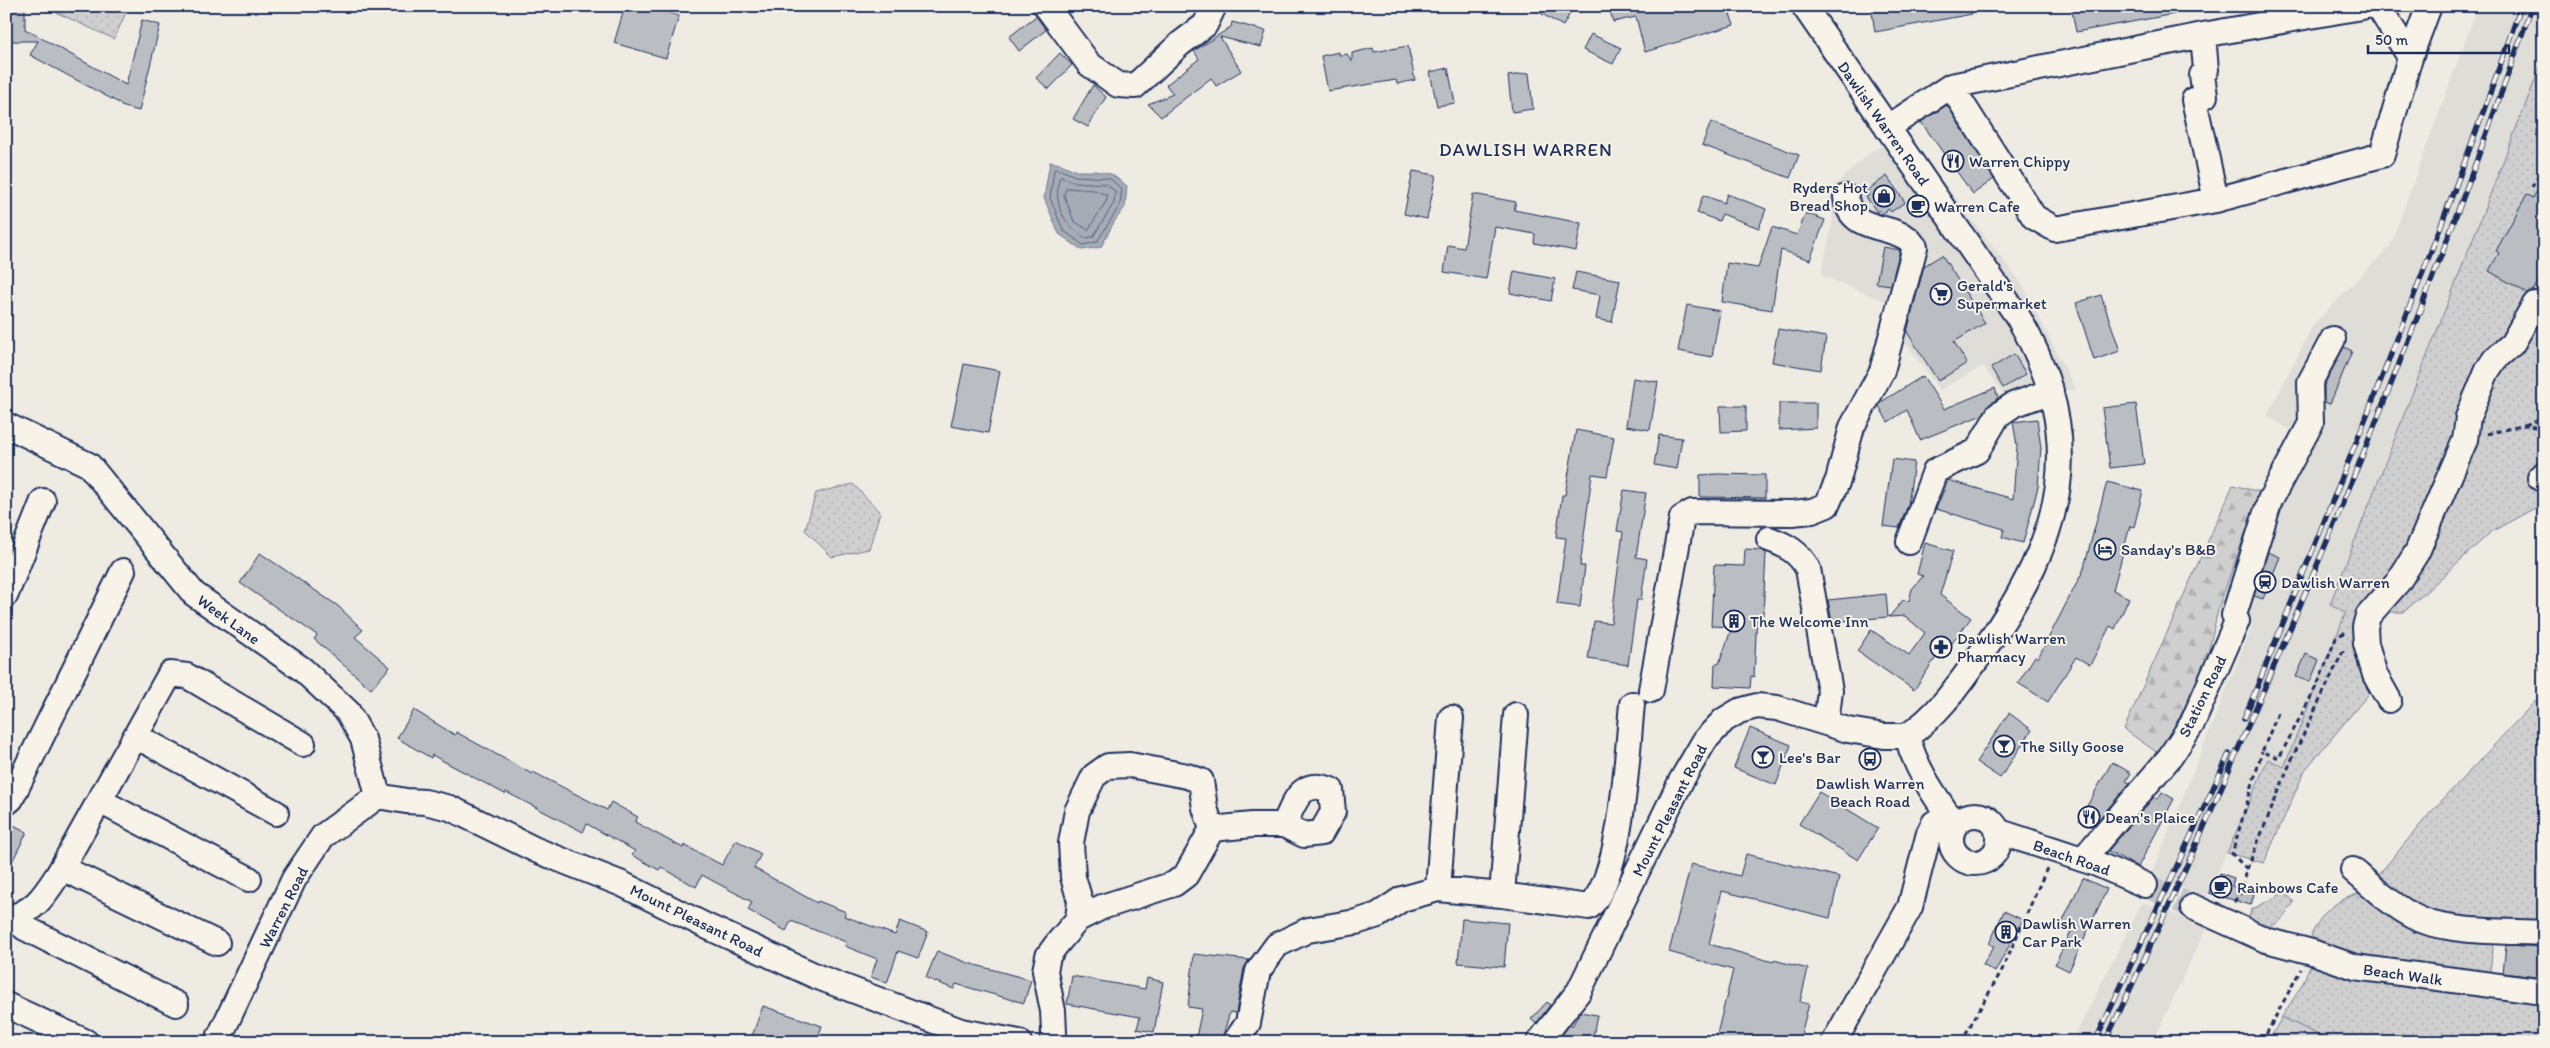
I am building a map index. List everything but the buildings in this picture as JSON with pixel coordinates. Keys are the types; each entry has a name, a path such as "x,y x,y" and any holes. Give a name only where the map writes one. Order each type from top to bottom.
{"street":[{"path":"1046,6 1088,64 1118,85 1135,86 1180,44 1205,25 1214,6"},
{"name":"Dawlish Warren Road","path":"1804,6 2018,317 2032,341 2051,391 2060,435 2059,487 2055,511 2039,558 2000,626 1973,665 1936,713 1925,724 1907,736"},
{"path":"1887,128 1951,86 2203,35 2269,15 2367,6"},
{"path":"2378,6 2410,57"},
{"path":"1951,86 2034,217 2054,228 2216,200 2382,155 2410,57 2429,6"},
{"path":"2203,35 2206,70 2202,75 2205,96 2194,100 2216,200"},
{"path":"1235,1042 1248,1023 1258,971 1277,945 1308,930 1356,922 1378,915 1402,899 1438,889 1502,895 1580,908 1589,907 1598,899 1618,840 1642,697 1682,518 1692,512 1792,513 1812,511 1827,505 1838,480 1852,427 1882,371 1915,247 1907,238 1871,227 1857,219 1847,205 1846,197"},
{"path":"2389,700 2375,675 2366,644 2365,627 2368,616 2407,569 2426,533 2465,440 2468,417 2487,371 2495,359 2512,344 2535,304"},
{"name":"Station Road","path":"2083,859 2170,757 2192,724 2237,621 2234,615 2270,500 2310,423 2310,382 2333,339"},
{"path":"1909,542 1935,471 1977,451 1998,416 2013,405 2051,391"},
{"name":"Week Lane","path":"6,425 89,465 194,594 302,669 348,712 363,739 378,796"},
{"path":"6,594 43,501"},
{"path":"1769,539 1792,549 1808,569 1830,691 1826,723"},
{"path":"6,803 11,799 123,571"},
{"path":"9,918 22,915 41,900 100,802 170,674 187,676 303,744"},
{"name":"Mount Pleasant Road","path":"1539,1042 1579,991 1681,781 1705,740 1724,720 1739,711 1757,706 1777,708 1866,734 1907,736"},
{"path":"1502,895 1516,715"},
{"path":"1438,889 1451,718"},
{"path":"136,736 276,813"},
{"path":"1907,736 1912,756 1922,776 1952,819 1951,840 1953,850 1958,856 1972,862 1980,862 1995,852 1998,845 1997,831"},
{"path":"1052,1042 1054,1032 1053,1011 1045,971 1048,956 1078,919 1102,907 1174,884 1186,874 1212,829 1201,782 1187,776 1130,765 1108,766 1094,776 1077,811 1071,843 1073,877 1080,901 1078,919"},
{"name":"Mount Pleasant Road","path":"378,796 406,802 425,802 450,808 536,850 622,884 708,928 827,981 961,1031 1019,1042"},
{"name":"Warren Road","path":"217,1042 294,879 323,836 378,796"},
{"path":"100,802 248,879"},
{"name":"Beach Road","path":"1952,819 1979,816 1993,824 1997,831 2083,859 2145,885"},
{"path":"1834,1042 1910,907 1929,833 1934,824 1952,819"},
{"path":"1212,829 1252,825 1284,825"},
{"path":"62,868 217,943"},
{"path":"2353,870 2400,908 2426,922 2449,927 2544,933"},
{"path":"2194,907 2222,919"},
{"path":"9,918 25,928 176,1004"},
{"name":"Beach Walk","path":"2222,919 2266,940 2312,952 2355,967 2544,992"},
{"path":"6,1005 86,1042"}],"path":[{"path":"2532,187 2544,165"},
{"path":"2465,440 2544,418"},
{"path":"2524,425 2544,429"},
{"path":"2262,752 2279,758 2319,681 2336,638 2368,616"},
{"path":"2222,919 2242,891 2247,869 2291,761 2321,696 2353,631 2368,616"},
{"path":"2539,668 2544,671"},
{"path":"2247,869 2232,854 2262,752 2278,713"},
{"path":"1961,1042 2002,970 2054,851"},
{"path":"2262,1042 2312,952"}],"shaded area":[{"path":"2478,6 2544,6 2544,57 2330,604 2346,612 2284,768 2268,759 2206,899 2151,875 2253,624 2219,606 2260,492 2290,430 2267,416 2313,325 2390,246"},
{"path":"1905,133 2022,284 2076,390 2027,390 2003,394 1983,366 1940,390 1902,338 1878,340 1887,302 1821,275 1833,219 1828,191 1872,151"},
{"path":"2142,902 2207,926 2153,1042 2072,1042"}],"green space":[{"path":"53,6 129,6 114,39 51,10"},
{"path":"2544,57 2544,503 2491,532 2404,612 2356,612 2372,690 2305,770 2264,863 2227,853 2268,759 2284,767 2346,612 2330,604"},
{"path":"853,484 880,512 869,549 832,557 805,530 816,493"},
{"path":"2233,485 2260,492 2219,606 2203,674 2159,754 2124,729"},
{"path":"2544,692 2544,928 2426,912 2375,879 2431,812"},
{"path":"2285,892 2294,902 2280,921 2264,927 2248,923 2251,910"},
{"path":"2360,893 2495,936 2489,977 2343,955 2338,948 2319,945 2311,935 2320,919 2336,904"},
{"path":"2315,960 2544,997 2544,1042 2332,1042 2282,1017 2302,985 2310,965"},
{"path":"2282,1017 2332,1042 2268,1042"}],"water":[{"path":"1050,162 1061,164 1076,171 1095,171 1111,174 1127,186 1125,207 1114,222 1101,247 1082,250 1059,234 1044,198"}],"tunnel":[{"path":"2145,885 2193,907"}],"railway":[{"path":"2244,719 2422,275 2521,6"},
{"path":"2105,1042 2202,831 2295,617 2367,444 2436,270 2532,6"},
{"path":"2095,1042 2229,754"}],"place":[{"name":"Warren Chippy","path":"1953,161"},
{"name":"Ryders Hot Bread Shop","path":"1884,196"},
{"name":"Warren Cafe","path":"1918,206"},
{"name":"Gerald's Supermarket","path":"1941,294"},
{"name":"Sanday's B&B","path":"2105,549"},
{"name":"Dawlish Warren","path":"2265,582"},
{"name":"The Welcome Inn","path":"1734,621"},
{"name":"Dawlish Warren Pharmacy","path":"1941,647"},
{"name":"The Silly Goose","path":"2004,746"},
{"name":"Lee's Bar","path":"1763,757"},
{"name":"Dawlish Warren Beach Road","path":"1870,759"},
{"name":"Dean's Plaice","path":"2089,817"},
{"name":"Rainbows Cafe","path":"2221,887"},
{"name":"Dawlish Warren Car Park","path":"2006,932"}],"district":[{"name":"DAWLISH WARREN","path":"1526,149"}]}
